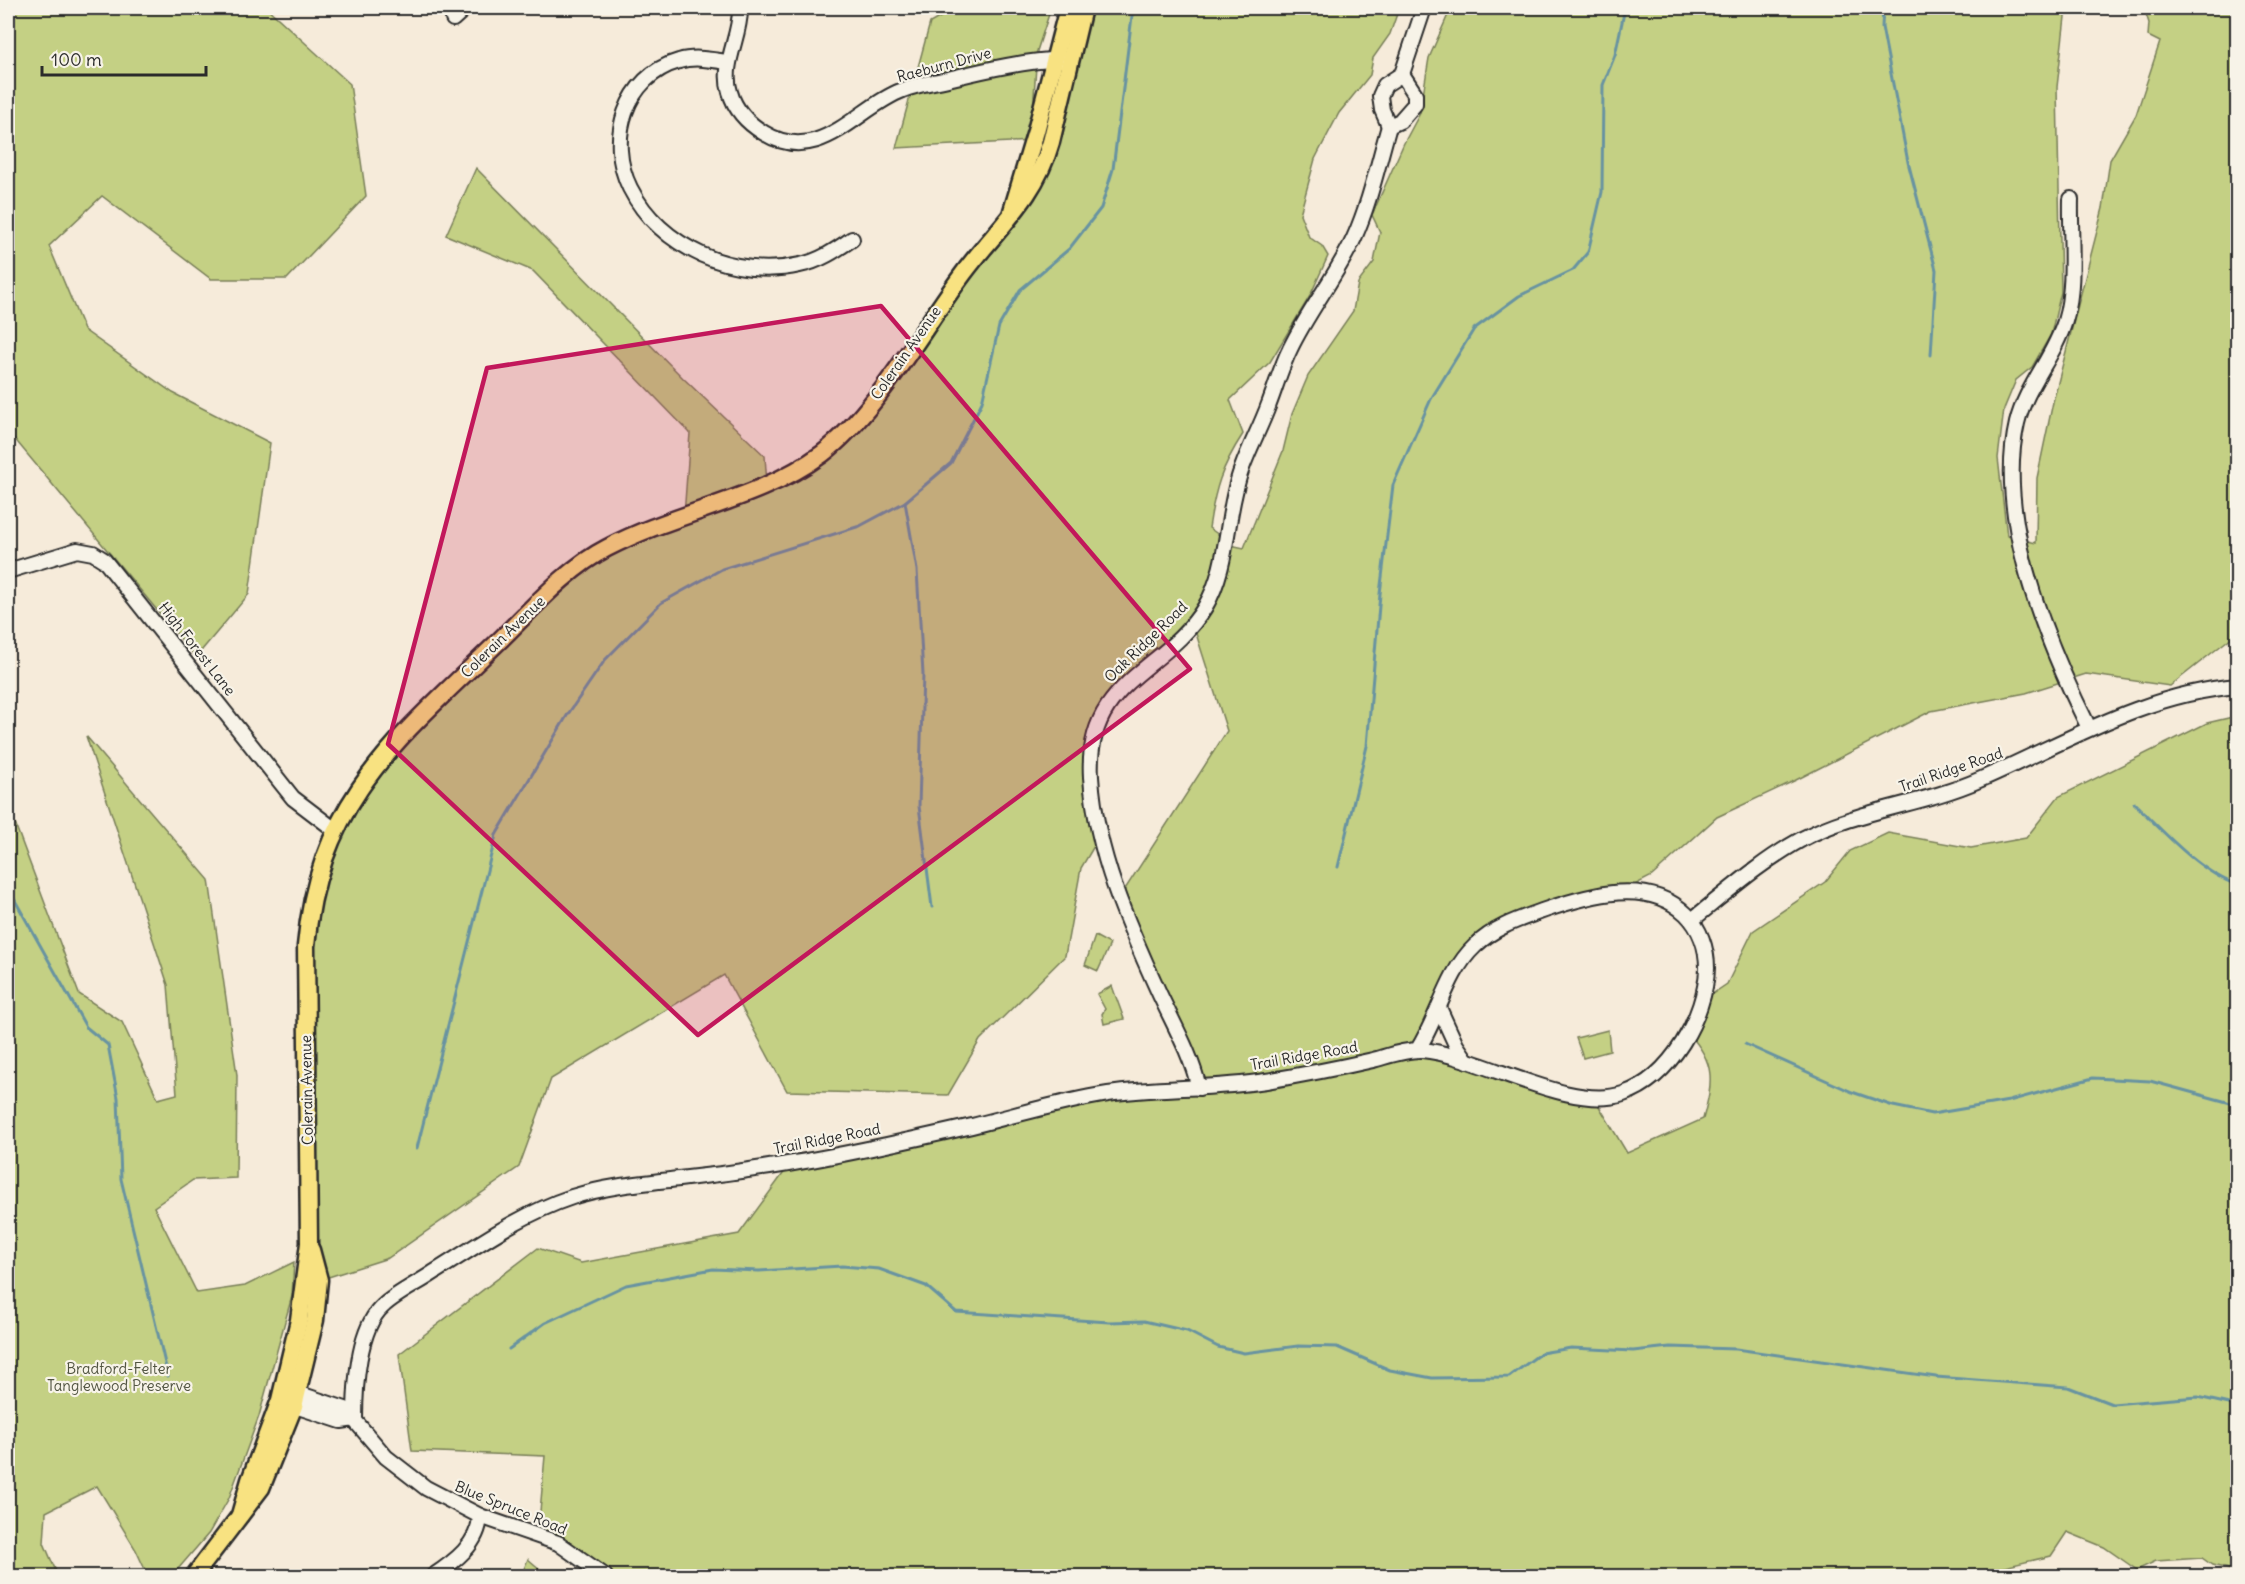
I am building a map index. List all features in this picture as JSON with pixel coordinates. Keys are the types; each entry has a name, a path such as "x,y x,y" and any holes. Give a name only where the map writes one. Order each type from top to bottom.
{"main road":[{"name":"Colerain Avenue","path":"1011,217 1068,8"},
{"name":"Colerain Avenue","path":"194,1576 240,1515 288,1397 315,1320 319,1281 309,1243 306,946 314,889 335,830 373,767 404,733 547,594 593,556 610,546 684,516 767,486 822,454 861,417 965,271 1031,191 1046,162 1083,8"}],"street":[{"path":"453,19 465,8"},
{"name":"Raeburn Drive","path":"740,8 738,32 728,62 729,90 744,117 768,135 798,142 827,137 902,90 1027,61 1072,59"},
{"path":"1402,74 1415,94 1415,104 1400,121 1389,126 1382,111 1380,96 1385,85 1402,74 1424,8"},
{"path":"728,62 698,58 680,60 662,67 646,79 633,94 625,108 621,143 622,166 639,204 651,220 667,235 711,259 733,265 772,269 800,265 825,257 852,239"},
{"name":"Oak Ridge Road","path":"1199,1088 1190,1056 1154,982 1112,882 1100,836 1093,791 1091,765 1095,737 1102,719 1120,688 1193,624 1215,587 1221,567 1234,490 1242,466 1290,347 1354,238 1377,176 1389,126"},
{"path":"2071,199 2069,299 2066,319 2059,339 2024,403 2014,442 2012,462 2019,532 2027,570 2052,648 2089,728"},
{"name":"High Forest Lane","path":"8,571 77,550 93,553 104,560 293,798 335,830"},
{"name":"Trail Ridge Road","path":"1692,920 1755,871 1802,839 1851,820 1975,782 2089,728 2147,704 2181,694 2238,686"},
{"name":"Trail Ridge Road","path":"356,1419 355,1390 366,1336 378,1310 497,1233 550,1205 608,1188 791,1163 892,1144 1074,1100 1131,1092 1199,1088 1310,1073 1418,1049 1467,1061 1518,1079 1577,1095 1608,1096 1633,1089 1663,1067 1677,1051 1698,1012 1705,986 1706,956 1703,942 1692,920 1678,906 1659,896 1639,892 1579,898 1536,914 1496,930 1472,948 1459,963 1440,1010 1418,1049"},
{"path":"1440,1010 1456,1045 1467,1061"},
{"path":"329,1403 355,1390"},
{"path":"288,1397 341,1421 356,1419"},
{"name":"Blue Spruce Road","path":"288,1397 329,1403 345,1409 356,1419 362,1431 405,1474 426,1488 480,1516 558,1543 605,1576"},
{"path":"433,1576 467,1548 480,1525 480,1516"}],"highlighted area":[{"path":"881,306 1190,669 698,1035 388,744 487,368"}],"green space":[{"path":"8,8 267,8 350,84 366,196 287,279 211,279 102,196 49,246 84,330 173,393 270,443 249,594 196,657 8,431"},
{"path":"956,8 1051,8 1037,51 1031,141 896,148 930,23"},
{"path":"1083,8 1399,8 1390,34 1373,58 1370,75 1339,113 1315,159 1300,214 1309,237 1322,246 1328,256 1310,296 1270,362 1230,400 1243,434 1229,457 1220,479 1209,528 1235,546 1244,548 1283,451 1292,414 1308,376 1353,311 1358,283 1374,262 1380,232 1372,215 1420,113 1429,58 1451,8 2066,8 2057,87 2061,292 2051,334 2032,367 2016,380 2004,409 1998,458 2007,536 2036,543 2037,478 2053,402 2103,208 2110,160 2136,115 2160,42 2148,36 2149,23 2144,8 2237,8 2237,633 2170,686 2086,674 2026,693 1931,711 1796,780 1717,817 1652,876 1619,893 1579,899 1472,948 1418,1049 1593,1096 1627,1153 1703,1119 1709,1094 1710,1074 1704,1054 1689,1034 1702,1001 1727,984 1753,931 1825,882 1850,851 1888,833 1971,848 2026,838 2058,797 2207,723 2237,716 2237,1571 2212,1565 2202,1558 2156,1561 2137,1570 2104,1547 2067,1532 2051,1556 2000,1568 1999,1576 605,1576 538,1534 545,1456 412,1451 399,1354 538,1248 581,1263 739,1234 791,1163 1031,1110 1199,1088 1118,900 1227,731 1193,624 1130,678 1095,737 1100,836 1081,868 1065,956 980,1040 948,1095 787,1091 724,975 551,1079 519,1167 388,1258 319,1280 309,1243 308,920 356,794 575,570 684,516 690,433 533,271 446,235 476,168 683,378 765,456 767,485 822,454 1031,191"},
{"name":"Bradford-Felter Tanglewood Preserve","path":"86,736 209,880 237,1075 236,1178 193,1180 154,1207 197,1293 245,1286 294,1262 292,1296 259,1416 229,1498 209,1533 172,1576 148,1576 136,1550 97,1486 46,1512 44,1543 58,1576 8,1576 8,805 79,994 122,1022 158,1099 177,1094 168,985"},
{"path":"1095,936 1110,944 1098,971 1085,965"},
{"path":"1112,986 1124,1019 1104,1024 1102,1014 1105,1009 1097,994"},
{"path":"1608,1030 1610,1051 1583,1058 1576,1038"},
{"path":"528,1559 548,1576 463,1576 467,1573 522,1574"}],"waterway":[{"path":"417,1148 496,835 568,714 605,660 661,603 722,569 860,526 905,502 951,463 982,402 999,326 1020,290 1069,249 1101,208 1113,169 1133,8"},
{"path":"1338,867 1367,746 1380,594 1393,485 1431,399 1474,329 1519,296 1573,270 1588,252 1602,192 1603,85 1615,55 1625,8"},
{"path":"1883,8 1882,27 1908,162 1936,270 1931,355"},
{"path":"905,502 917,570 923,674 919,806 932,907"},
{"path":"2134,803 2196,861 2238,885"},
{"path":"8,888 86,1027 108,1045 118,1098 121,1179 168,1376"},
{"path":"1745,1044 1852,1092 1893,1106 1932,1114 2009,1101 2093,1078 2150,1081 2238,1105"},
{"path":"509,1349 545,1323 626,1285 713,1269 759,1271 842,1266 879,1269 926,1286 956,1312 1109,1322 1144,1321 1187,1331 1218,1347 1244,1353 1298,1346 1337,1347 1390,1370 1432,1378 1509,1377 1541,1353 1571,1348 1633,1351 1670,1347 1736,1349 1936,1377 2068,1387 2112,1404 2198,1397 2238,1406"}]}
